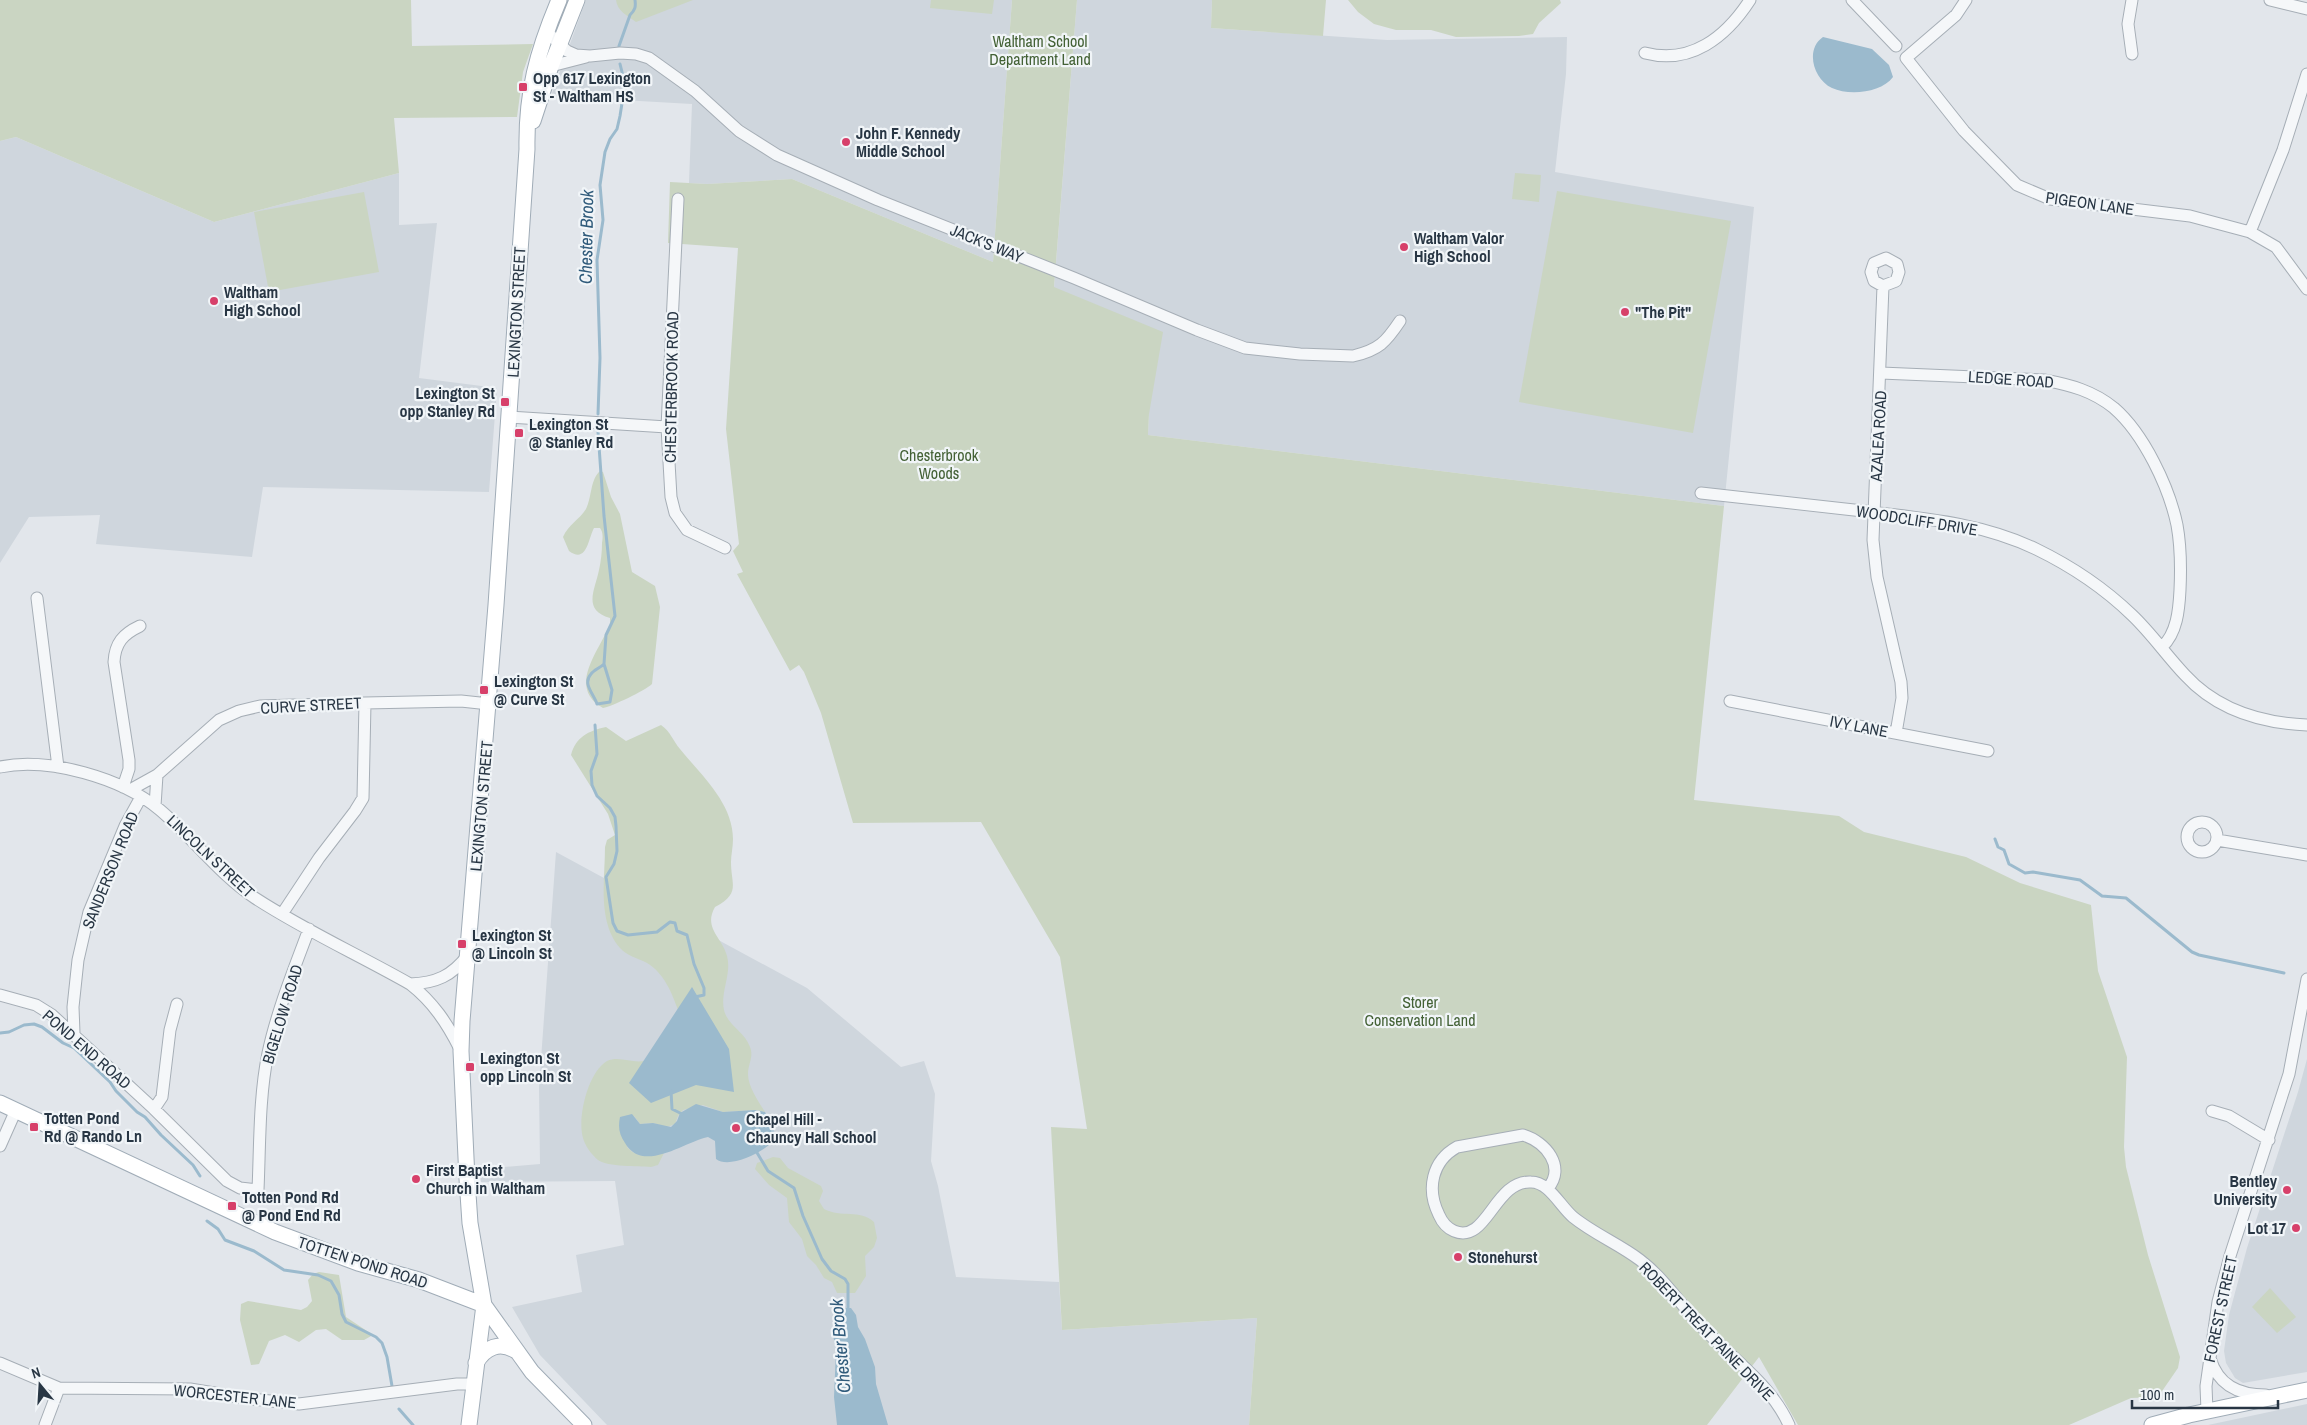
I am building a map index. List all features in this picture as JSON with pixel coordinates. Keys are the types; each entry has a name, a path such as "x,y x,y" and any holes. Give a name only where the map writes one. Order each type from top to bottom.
{"main road":[{"name":"LEXINGTON STREET","path":"559,0 532,76 528,100 527,149 489,704 461,1051 469,1211 484,1305 516,1351 545,1387 584,1425"},
{"name":"LEXINGTON STREET","path":"527,149 536,111 551,66 577,0"},
{"name":"TOTTEN POND ROAD","path":"0,1103 282,1235 358,1263 425,1282 484,1305"},
{"path":"469,1425 484,1305"},
{"path":"476,1362 483,1352 493,1346 505,1346 516,1351"},
{"path":"2152,1425 2207,1410 2301,1391"}],"street":[{"path":"1645,53 1660,57 1675,57 1690,53 1705,45 1734,22 1750,0"},
{"path":"1852,0 1896,46"},
{"name":"PIGEON LANE","path":"1966,0 1956,15 1906,58 1964,131 2017,185 2033,194 2069,202 2190,216 2250,232 2276,247 2307,289"},
{"path":"2132,0 2128,30 2132,54"},
{"path":"2270,0 2307,9"},
{"name":"JACK'S WAY","path":"547,32 567,51 576,55 590,56"},
{"name":"JACK'S WAY","path":"551,66 590,56 620,53 636,54 650,58 695,91 739,131 777,155 836,182 1236,345 1300,354 1353,356 1380,346 1400,321"},
{"path":"2250,232 2283,150 2307,74"},
{"name":"CHESTERBROOK ROAD","path":"678,199 667,427 671,497 675,513 687,530 725,548"},
{"name":"AZALEA ROAD","path":"1883,286 1873,540 1877,577 1901,682 1902,698 1896,733"},
{"name":"LEDGE ROAD","path":"1881,373 2044,380 2071,385 2093,394 2115,409 2149,454 2168,498 2176,525 2180,552 2179,607 2174,631 2162,647"},
{"path":"509,417 667,427"},
{"name":"WOODCLIFF DRIVE","path":"1702,493 1874,512 1963,525 2000,534 2035,548 2074,570 2109,595 2133,616 2198,688 2226,707 2256,718 2307,725"},
{"path":"38,598 58,767"},
{"path":"126,789 129,760 114,662 118,642 129,631 140,626"},
{"name":"CURVE STREET","path":"126,789 157,775 206,729 238,711 260,706 364,703 461,701 489,704"},
{"name":"IVY LANE","path":"1730,702 1988,751"},
{"path":"282,914 318,858 363,798 364,703"},
{"name":"LINCOLN STREET","path":"0,767 38,764 58,767 126,789 141,797 155,806 236,884 282,914 410,984 434,1006 447,1023 461,1051"},
{"path":"155,806 157,775"},
{"name":"SANDERSON ROAD","path":"74,1033 73,1007 78,960 89,912 125,826 141,797"},
{"path":"2216,840 2307,855"},
{"name":"BIGELOW ROAD","path":"258,1190 262,1091 268,1053 276,1023 309,929"},
{"path":"410,984 425,984 449,975 469,954"},
{"name":"FOREST STREET","path":"2207,1410 2205,1392 2209,1355 2225,1274 2293,1060 2307,979"},
{"name":"POND END ROAD","path":"0,995 36,1005 52,1015 74,1033 227,1181 240,1188 258,1190"},
{"path":"154,1109 162,1097 170,1030 177,1004"},
{"path":"0,1146 16,1110"},
{"path":"2212,1111 2224,1113 2268,1140"},
{"path":"1523,1135 1541,1144 1554,1162 1556,1172 1554,1181 1548,1188 1540,1183 1530,1182 1510,1187 1503,1194 1486,1220 1478,1227 1466,1232 1456,1232 1447,1227 1435,1208 1431,1193 1433,1177 1439,1163 1448,1152 1457,1147 1523,1135"},
{"name":"ROBERT TREAT PAINE DRIVE","path":"1548,1188 1559,1204 1574,1218 1639,1260 1656,1274 1704,1330 1748,1371 1772,1397 1789,1425"},
{"path":"2209,1355 2218,1375 2228,1386 2236,1390 2255,1395 2301,1391"},
{"name":"WORCESTER LANE","path":"0,1363 59,1388 190,1388 251,1399 299,1404 457,1384 473,1384"},
{"path":"46,1425 59,1388"}],"shaded area":[{"name":"John F. Kennedy Middle School","path":"586,0 1012,0 993,262 792,179 707,184 689,183 692,104 551,96"},
{"name":"Waltham Valor High School","path":"1077,0 1212,0 1211,28 1387,40 1567,37 1566,74 1555,172 1754,207 1724,506 1148,435 1149,414 1054,288"},
{"name":"Waltham High School","path":"16,137 214,222 399,173 399,225 437,223 419,378 497,388 489,492 263,487 252,557 96,544 100,515 29,517 0,563 0,141"},
{"name":"Chapel Hill - Chauncy Hall School","path":"556,852 807,988 901,1067 924,1061 935,1094 931,1161 938,1186 956,1277 1059,1282 1062,1330 1257,1318 1249,1425 607,1425 540,1355 512,1307 582,1292 576,1255 624,1245 615,1181 481,1182 480,1169 540,1164 539,1087"},
{"name":"Bentley University","path":"2307,1059 2307,1372 2243,1383 2235,1378 2226,1363 2224,1351 2229,1315 2247,1248"},
{"path":"2307,1404 2307,1425 2208,1425"}],"green space":[{"path":"0,0 411,0 412,46 533,44 523,72 517,117 394,118 399,173 214,222 16,137 0,141"},
{"path":"616,0 693,0 636,22 621,10"},
{"path":"931,0 994,0 992,14 930,8"},
{"name":"Storer Conservation Land","path":"1012,0 1077,0 1054,287 1163,332 1149,414 1148,435 1724,506 1694,800 1839,816 1864,832 1966,857 2020,883 2091,905 2098,971 2127,1057 2124,1147 2126,1167 2148,1255 2180,1357 2178,1368 2158,1397 2131,1398 2069,1425 1798,1425 1759,1357 1707,1425 1249,1425 1257,1318 1062,1330 1051,1127 1087,1129 1060,957 981,822 853,823 821,713 804,672 799,665 790,671 737,574 743,572 733,551 739,544 726,429 738,248 668,243 670,182 707,184 792,179 993,262"},
{"path":"1212,0 1326,0 1323,36 1211,28"},
{"path":"1348,0 1560,0 1561,3 1539,23 1533,34 1456,37 1431,30 1396,30 1374,24 1358,12"},
{"path":"1515,173 1541,175 1539,202 1512,199"},
{"name":"\"The Pit\"","path":"1557,191 1731,221 1693,433 1519,402"},
{"path":"364,192 379,272 269,292 254,212"},
{"path":"600,471 603,472 611,497 620,514 632,572 655,586 660,607 652,684 628,698 603,708 592,700 587,690 586,680 588,669 610,625 610,618 596,610 592,598 601,560 602,533 600,528 594,528 586,548 580,554 569,551 563,537 586,509 594,479"},
{"path":"661,725 714,790 728,813 732,826 731,862 733,888 728,897 715,907 711,921 712,927 727,956 728,970 723,996 724,1010 729,1020 748,1042 751,1054 748,1079 754,1094 765,1112 755,1110 723,1112 703,1105 683,1110 675,1124 667,1127 653,1123 640,1124 634,1116 627,1147 640,1155 649,1156 664,1153 658,1165 651,1167 623,1166 598,1160 593,1156 584,1141 582,1119 589,1085 600,1067 607,1061 618,1059 641,1061 652,1057 678,1010 670,990 658,972 647,963 623,951 613,937 605,913 604,886 605,847 607,840 615,835 608,814 571,755 580,739 588,733 606,727 626,741"},
{"path":"773,1157 780,1158 788,1168 821,1186 823,1191 819,1201 824,1209 830,1212 863,1216 874,1222 877,1238 874,1247 865,1256 866,1276 855,1293 837,1293 832,1282 824,1278 816,1265 807,1256 802,1239 789,1222 787,1198 769,1185 755,1169 757,1163"},
{"path":"319,1272 339,1275 346,1317 373,1335 364,1340 342,1340 326,1329 316,1330 299,1342 285,1335 269,1341 259,1364 251,1365 240,1320 241,1304 248,1301 301,1310 312,1301 308,1280 313,1274"},
{"path":"2270,1288 2296,1317 2277,1333 2252,1307"}],"water":[{"path":"1823,37 1872,49 1889,65 1893,77 1881,87 1864,92 1847,92 1825,84 1816,71 1813,56 1817,42"},
{"path":"692,987 729,1049 734,1092 696,1085 651,1103 629,1083"},
{"path":"696,1104 723,1112 755,1110 765,1112 774,1130 773,1141 754,1155 737,1161 722,1162 716,1159 715,1141 708,1137 664,1154 642,1156 633,1152 621,1137 620,1117 632,1114 640,1124 653,1123 671,1127 677,1121 680,1113"},
{"path":"844,1308 851,1308 856,1315 858,1327 865,1339 875,1367 876,1384 888,1425 837,1425 834,1397 836,1350 832,1330"}],"waterway":[{"name":"Chester Brook","path":"619,46 630,15 635,8 635,0"},
{"name":"Chester Brook","path":"598,414 600,358 597,260 603,220 600,185 605,152 610,139 617,129 620,116 625,84 620,64"},
{"name":"Chester Brook","path":"598,432 604,516 615,616 606,635 604,664 612,690 610,702 597,704 588,682 592,673 604,664"},
{"name":"Chester Brook","path":"595,725 597,754 591,771 592,785 597,796 610,808 615,817 616,826 617,851 614,864 606,877 613,923 617,931 628,935 657,932 670,922 675,923 677,931 687,935 694,964 704,988 704,995 695,997"},
{"path":"1995,839 1998,847 2004,850 2009,864 2025,873 2033,872 2080,880 2102,896 2126,898 2192,952 2284,973"},
{"path":"0,1033 9,1032 24,1025 34,1024 42,1027 63,1043 74,1048 193,1165 200,1176"},
{"name":"Chester Brook","path":"671,1091 672,1109 682,1114"},
{"name":"Chester Brook","path":"756,1151 768,1171 794,1188 803,1216 822,1259 831,1271 845,1279 848,1284 848,1310"},
{"path":"207,1221 218,1229 225,1240 254,1251 284,1270 318,1275 331,1281 339,1295 342,1314 346,1322 376,1337 382,1343 387,1357 392,1386"},
{"path":"399,1409 413,1425"}],"place":[{"name":"Opp 617 Lexington St - Waltham HS","path":"523,87"},
{"name":"John F. Kennedy Middle School","path":"846,142"},
{"name":"Waltham Valor High School","path":"1404,247"},
{"name":"Waltham High School","path":"214,301"},
{"name":"\"The Pit\"","path":"1625,312"},
{"name":"Lexington St opp Stanley Rd","path":"505,402"},
{"name":"Lexington St @ Stanley Rd","path":"519,433"},
{"name":"Lexington St @ Curve St","path":"484,690"},
{"name":"Lexington St @ Lincoln St","path":"462,944"},
{"name":"Lexington St opp Lincoln St","path":"470,1067"},
{"name":"Totten Pond Rd @ Rando Ln","path":"34,1127"},
{"name":"Chapel Hill - Chauncy Hall School","path":"736,1128"},
{"name":"First Baptist Church in Waltham","path":"416,1179"},
{"name":"Bentley University","path":"2287,1190"},
{"name":"Totten Pond Rd @ Pond End Rd","path":"232,1206"},
{"name":"Lot 17","path":"2296,1228"},
{"name":"Stonehurst","path":"1458,1257"}],"park label":[{"name":"Waltham School Department Land","path":"1040,50"},
{"name":"Chesterbrook Woods","path":"939,464"}]}
